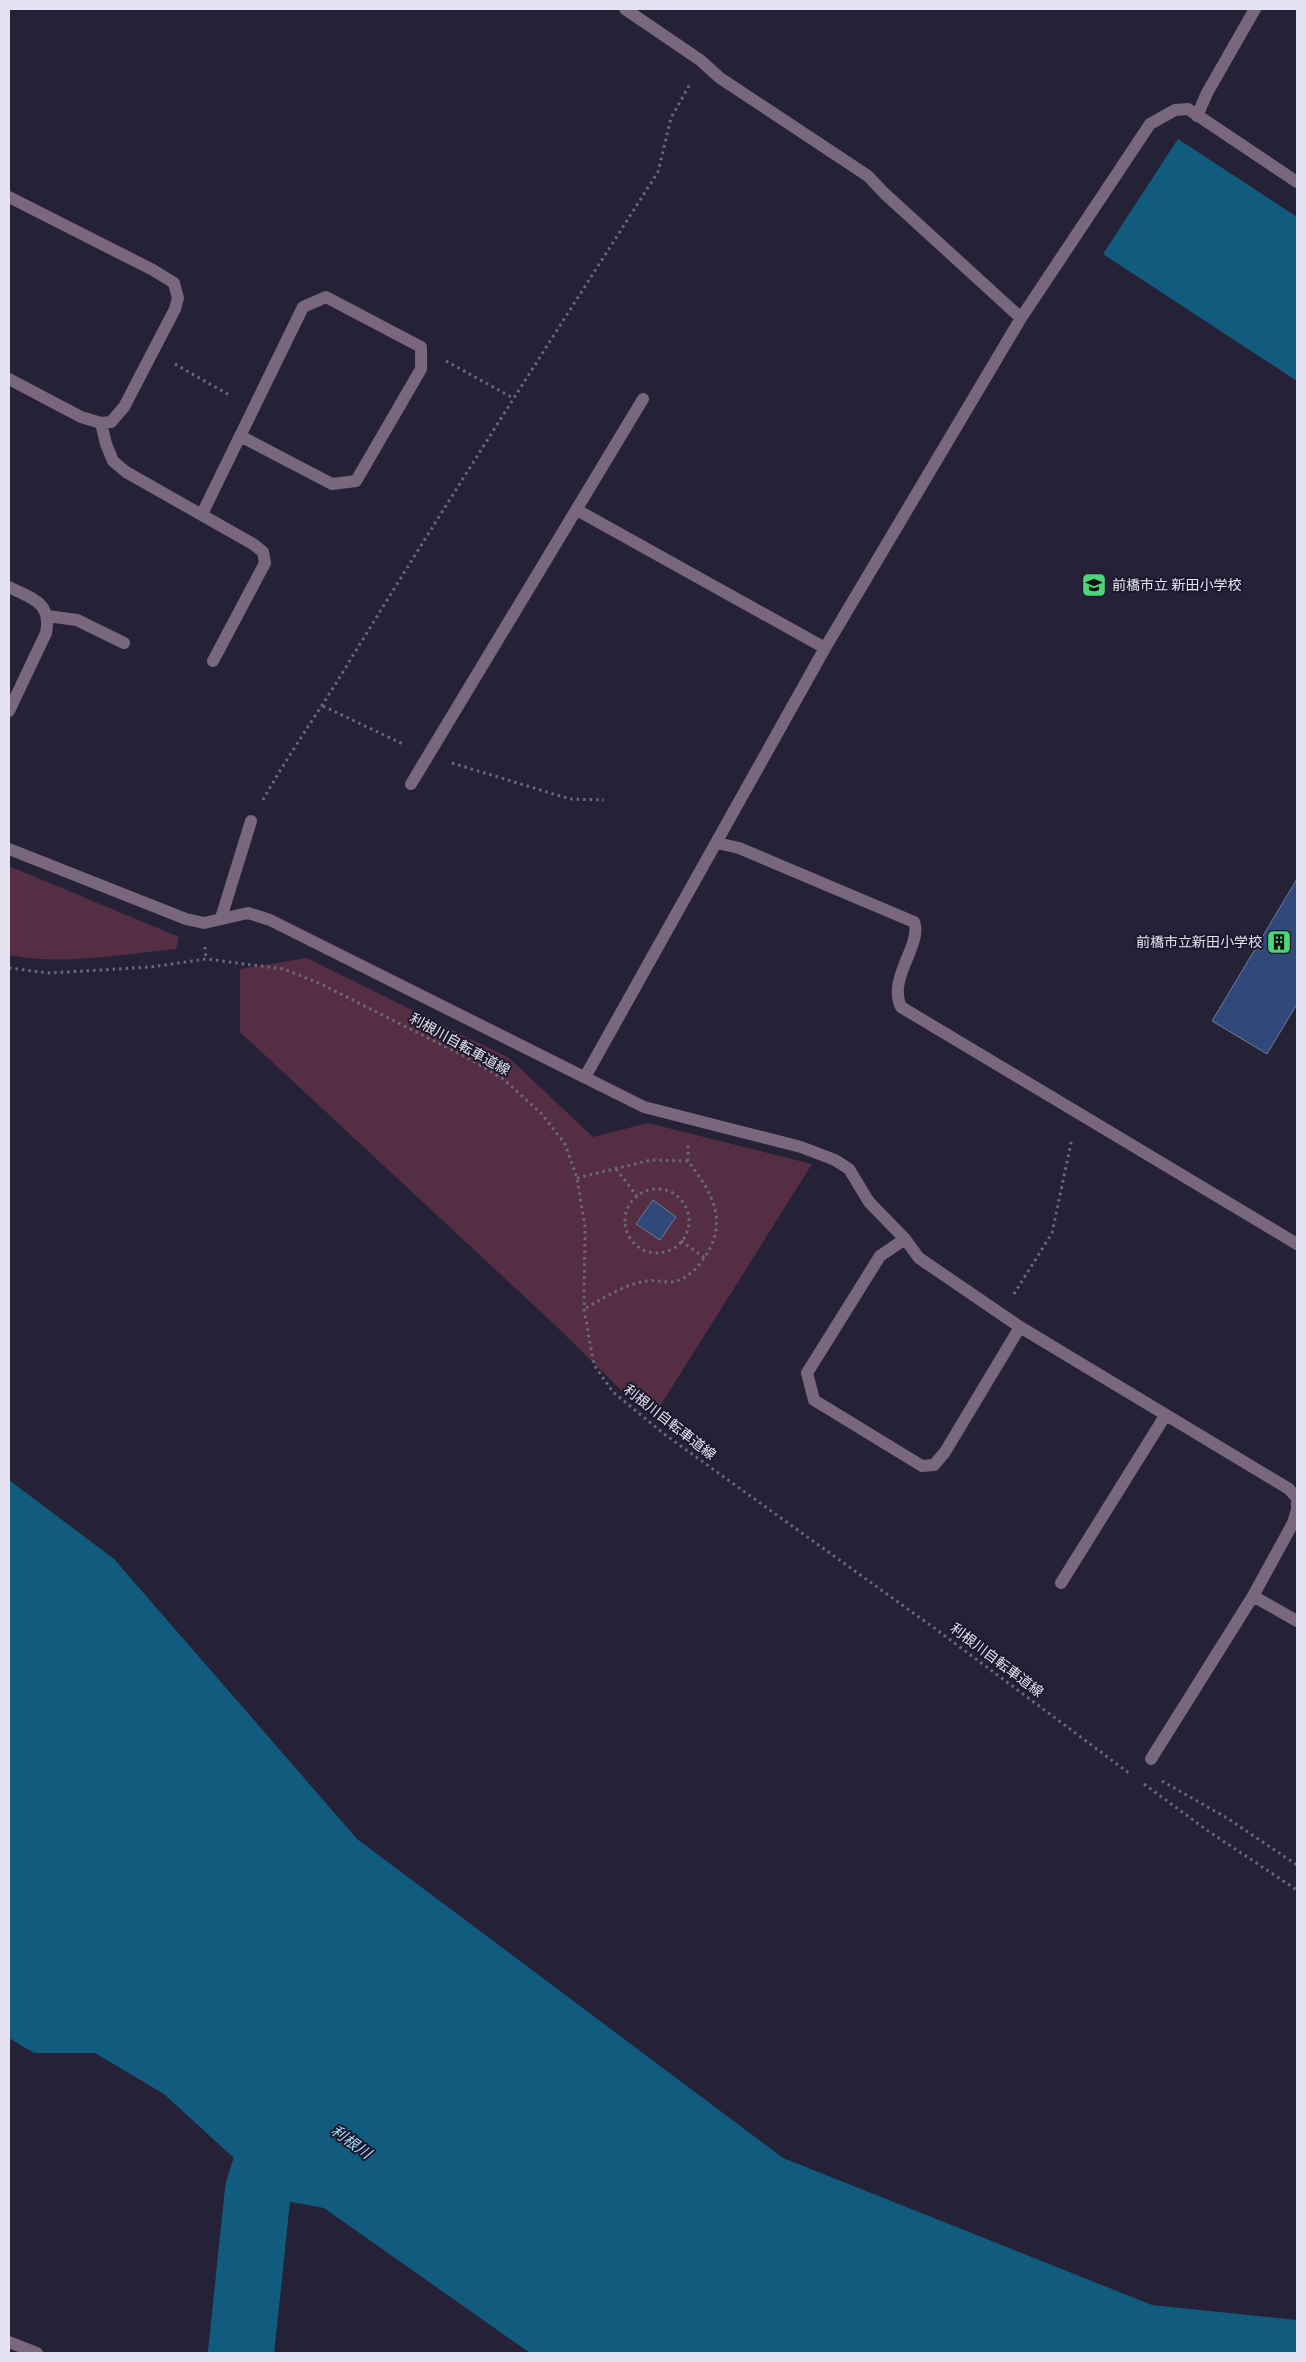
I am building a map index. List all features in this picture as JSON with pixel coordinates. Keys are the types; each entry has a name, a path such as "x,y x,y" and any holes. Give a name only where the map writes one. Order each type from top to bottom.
{"street":[{"path":"625,9 702,62 720,78 868,176 1021,318"},
{"path":"1197,116 1207,93 1255,9"},
{"path":"585,1078 825,648 1021,318 1150,124 1182,109 1188,109 1297,182"},
{"path":"9,197 153,270 174,284 178,298 175,309 124,407 111,422 101,423 81,417 9,379"},
{"path":"202,514 253,408 303,307 326,297 420,347 422,369 356,481 332,484 240,436"},
{"path":"411,784 642,399"},
{"path":"101,423 106,444 114,461 126,472 254,544 263,552 265,563 213,661"},
{"path":"577,510 825,648"},
{"path":"9,587 38,602 46,610 48,616 46,633 9,711"},
{"path":"48,616 77,620 124,644"},
{"path":"221,918 251,821"},
{"path":"717,842 739,848 914,922 915,932 896,991 901,1008 1297,1244"},
{"path":"9,849 186,919 204,923 248,913 270,920 644,1107 821,1153 849,1169 870,1202 905,1239 919,1258 1020,1327 1289,1489 1297,1498 1297,1510 1293,1523 1253,1596 1151,1759"},
{"path":"905,1239 880,1256 807,1372 814,1400 922,1466 934,1465 945,1452 1020,1327"},
{"path":"1061,1583 1165,1416"},
{"path":"1253,1596 1297,1621"},
{"path":"9,2342 37,2353"}],"path":[{"path":"251,821 279,770 323,706 442,510 658,172 671,118 702,62"},
{"path":"420,347 513,398"},
{"path":"153,352 253,408"},
{"path":"323,706 428,756 570,799 604,800"},
{"name":"利根川自転車道線","path":"9,968 49,972 151,967 206,959 253,964 299,974 460,1054 503,1079 541,1113 565,1144 577,1178 586,1227 584,1309 594,1365 613,1392 636,1413 937,1630 1135,1778"},
{"path":"1002,1315 1052,1233 1078,1113"},
{"path":"577,1178 651,1160 688,1161 707,1187 716,1209 715,1242 699,1267 676,1281 647,1280 624,1286 584,1309"},
{"path":"616,1168 637,1196"},
{"path":"656,1189 676,1195 683,1202 689,1222 687,1233 673,1249 652,1253 634,1243 628,1234 625,1224 630,1204 637,1196 646,1190 656,1189"},
{"path":"681,1242 705,1258"},
{"path":"1151,1759 1155,1777 1227,1818 1297,1865"},
{"path":"1142,1783 1208,1831 1297,1890"}],"shaded area":[{"path":"9,866 179,937 176,949 71,959 29,958 9,955"},
{"path":"307,958 509,1058 593,1137 648,1123 812,1164 655,1414 623,1392 555,1325 240,1032 240,969"}],"water":[{"path":"1178,139 1297,217 1297,381 1103,254"},
{"name":"利根川","path":"9,1480 114,1559 357,1839 783,2158 1152,2305 1297,2320 1297,2353 530,2353 324,2208 286,2201 258,2190 247,2170 164,2094 95,2053 34,2053 9,2038"}],"building":[{"name":"前橋市立新田小学校","path":"1297,879 1297,1004 1267,1054 1212,1021"},
{"path":"653,1200 676,1217 660,1240 636,1224"}],"waterway":[{"path":"241,2353 258,2190 276,2134 280,2101"}],"place":[{"name":"前橋市立 新田小学校","path":"1094,585"},
{"name":"前橋市立新田小学校","path":"1279,942"}]}
